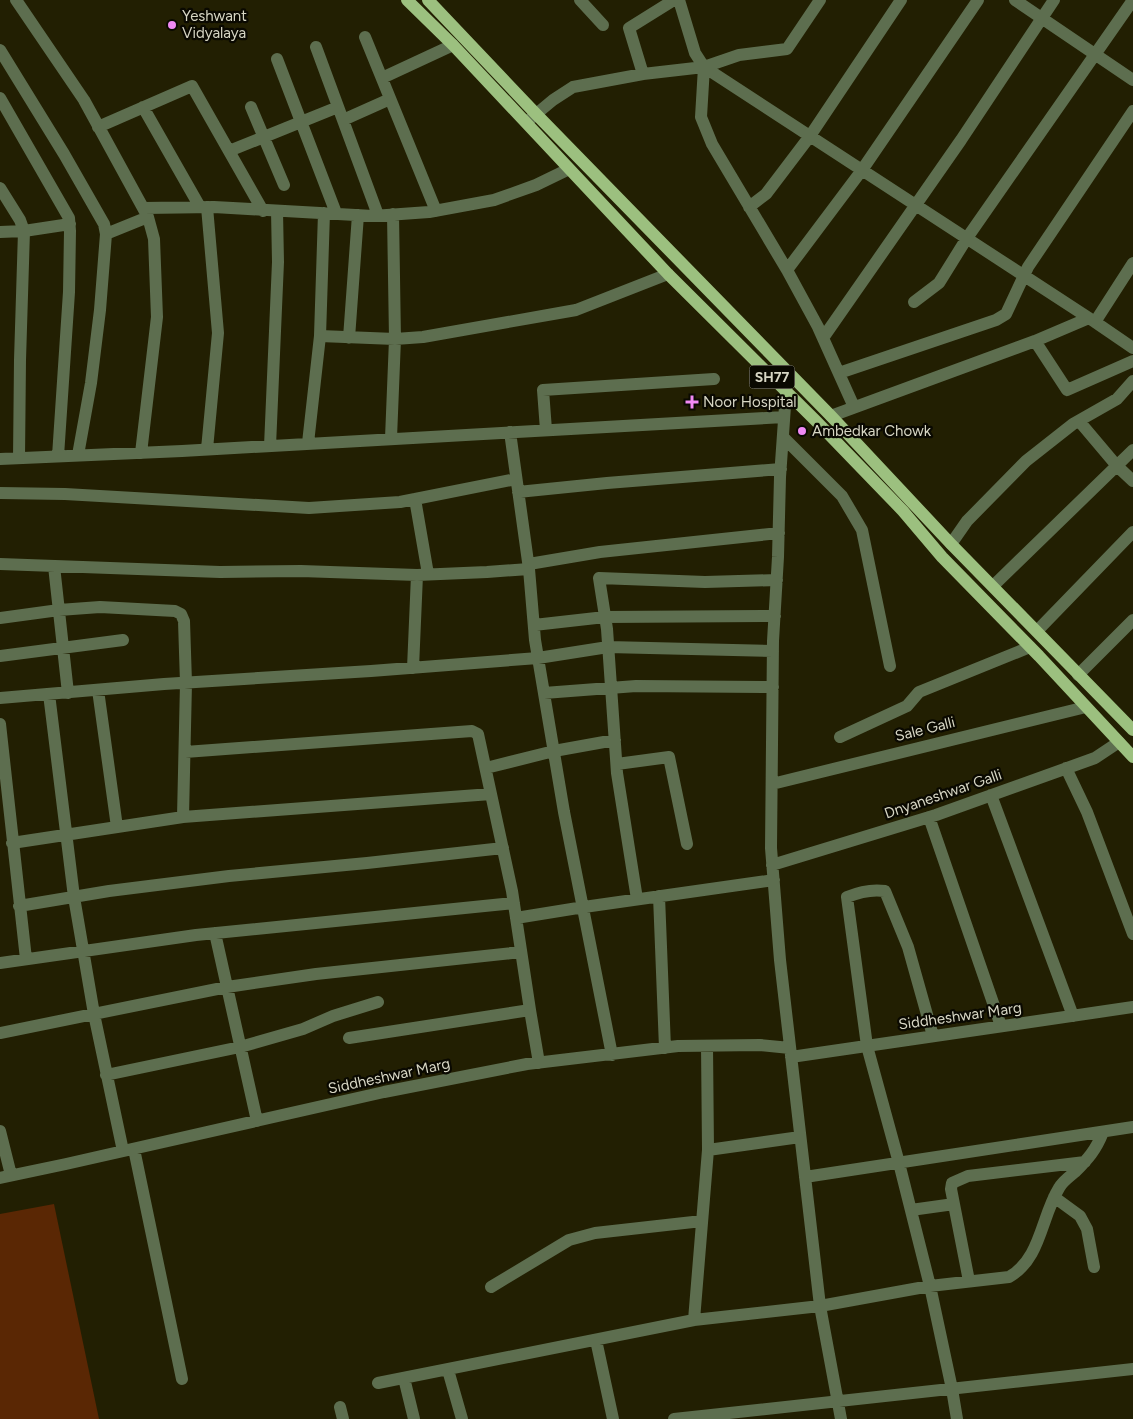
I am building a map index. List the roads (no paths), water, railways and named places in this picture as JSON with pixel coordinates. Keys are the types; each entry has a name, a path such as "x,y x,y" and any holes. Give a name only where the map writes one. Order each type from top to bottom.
{"main road":[{"name":"SH77","path":"408,0 668,274 902,511 942,558 1030,647 1133,757"},
{"name":"SH77","path":"428,0 536,114 831,416 951,544 1133,730"}],"street":[{"path":"16,0 84,100 146,212 154,240 157,317 141,453"},
{"path":"580,0 603,25"},
{"path":"643,74 629,28 674,0"},
{"path":"679,0 696,53 704,67 1133,348"},
{"path":"525,124 573,87 643,74 704,67 739,55 787,49 820,0"},
{"path":"749,207 766,194 810,136 901,0"},
{"path":"787,270 862,170 978,0"},
{"path":"1015,0 1133,80"},
{"path":"823,338 961,140 1054,0"},
{"path":"914,302 939,283 967,238 1133,0"},
{"path":"365,37 436,211"},
{"path":"382,78 452,45"},
{"path":"316,47 378,215"},
{"path":"0,50 69,161 104,224 106,234 100,310 91,384 78,456"},
{"path":"277,59 301,122 330,213 320,336 308,444"},
{"path":"704,67 701,117 712,144 787,270 823,338 854,407"},
{"path":"98,126 192,86 263,211"},
{"path":"0,98 69,218 70,224 69,292 58,456"},
{"path":"343,120 390,99"},
{"path":"143,107 204,207 218,333 207,449"},
{"path":"251,107 284,185"},
{"path":"229,151 338,107"},
{"path":"839,373 996,320 1006,314 1028,267 1133,111"},
{"path":"106,234 146,212 204,207 358,215 436,211 494,200 569,169"},
{"path":"0,188 20,220 24,232 19,458"},
{"path":"270,446 278,271 277,211"},
{"path":"392,438 395,339 393,214"},
{"path":"349,338 358,215"},
{"path":"0,232 24,232 70,224"},
{"path":"831,416 1092,320 1133,263"},
{"path":"320,336 395,339 423,337 499,322 576,310 668,274"},
{"path":"1035,342 1067,390 1133,360"},
{"path":"546,430 543,390 714,379"},
{"path":"951,544 967,521 1019,468 1079,421 1116,399 1133,381"},
{"path":"786,392 773,651 772,865 790,1053 820,1306 841,1419"},
{"path":"0,459 141,453 784,417"},
{"path":"1079,421 1117,466 1133,481"},
{"path":"510,432 529,566 538,658 564,812 612,1055"},
{"path":"783,437 842,496 862,530 890,666"},
{"path":"993,586 1133,450"},
{"path":"518,492 607,482 781,469"},
{"path":"0,493 65,494 309,508 400,502 516,479"},
{"path":"413,668 422,574 414,499"},
{"path":"1036,631 1133,532"},
{"path":"0,564 220,572 301,571 422,574 486,572 529,566 600,552 779,533"},
{"path":"54,566 68,693"},
{"path":"636,899 616,764 608,647 599,578 705,582 777,580"},
{"path":"0,618 59,610 100,607 175,611 181,614 184,622 186,683 183,817"},
{"path":"534,625 605,616 775,616"},
{"path":"1078,675 1133,620"},
{"path":"0,656 123,640"},
{"path":"0,698 538,658 608,647 773,651"},
{"path":"840,737 907,706 919,692 1030,647"},
{"path":"544,693 680,685 773,687"},
{"path":"98,690 117,827"},
{"path":"49,694 74,897 94,1014 106,1075 129,1150 182,1379"},
{"name":"Sale Galli","path":"772,784 1086,707"},
{"path":"0,724 26,959"},
{"path":"185,752 472,731 478,734 514,903 539,1063"},
{"path":"486,768 554,751 615,740"},
{"name":"Dnyaneshwar Galli","path":"772,865 930,817 1095,758 1119,742"},
{"path":"616,764 669,757 687,844"},
{"path":"1066,768 1087,812 1133,934"},
{"path":"12,843 183,817 491,794"},
{"path":"991,795 1073,1016"},
{"path":"930,817 1001,1026"},
{"path":"19,906 229,876 503,848"},
{"path":"516,918 774,880"},
{"path":"933,1036 908,947 885,891 876,890 856,893 847,897 867,1046 900,1163 930,1286 957,1419"},
{"path":"659,896 665,1048"},
{"path":"0,963 215,933 514,903"},
{"path":"215,933 257,1121"},
{"path":"0,1033 227,987 316,974 522,952"},
{"path":"106,1075 240,1047 303,1029 333,1016 378,1002"},
{"name":"Siddheshwar Marg","path":"6,1177 384,1092 539,1063 665,1048 760,1045 790,1053 867,1046 1133,1007"},
{"path":"349,1038 530,1010"},
{"path":"694,1320 708,1150 706,1046"},
{"path":"805,1177 1133,1127"},
{"path":"0,1130 6,1177"},
{"path":"378,1384 694,1320 820,1306 930,1286 1010,1277 1020,1271 1028,1261 1060,1186 1085,1162 1097,1147 1102,1132"},
{"path":"708,1150 800,1137"},
{"path":"969,1281 951,1190 952,1183 968,1176 1085,1162"},
{"path":"1054,1197 1080,1216 1086,1229 1094,1267"},
{"path":"911,1210 954,1204"},
{"path":"490,1287 569,1240 595,1232 702,1221"},
{"path":"596,1340 613,1419"},
{"path":"674,1419 776,1414 838,1402 1133,1369"},
{"path":"448,1370 462,1419"},
{"path":"404,1378 414,1419"}],"place":[{"name":"Yeshwant Vidyalaya","path":"172,25"},
{"name":"Noor Hospital","path":"692,402"},
{"name":"Ambedkar Chowk","path":"802,431"}]}
